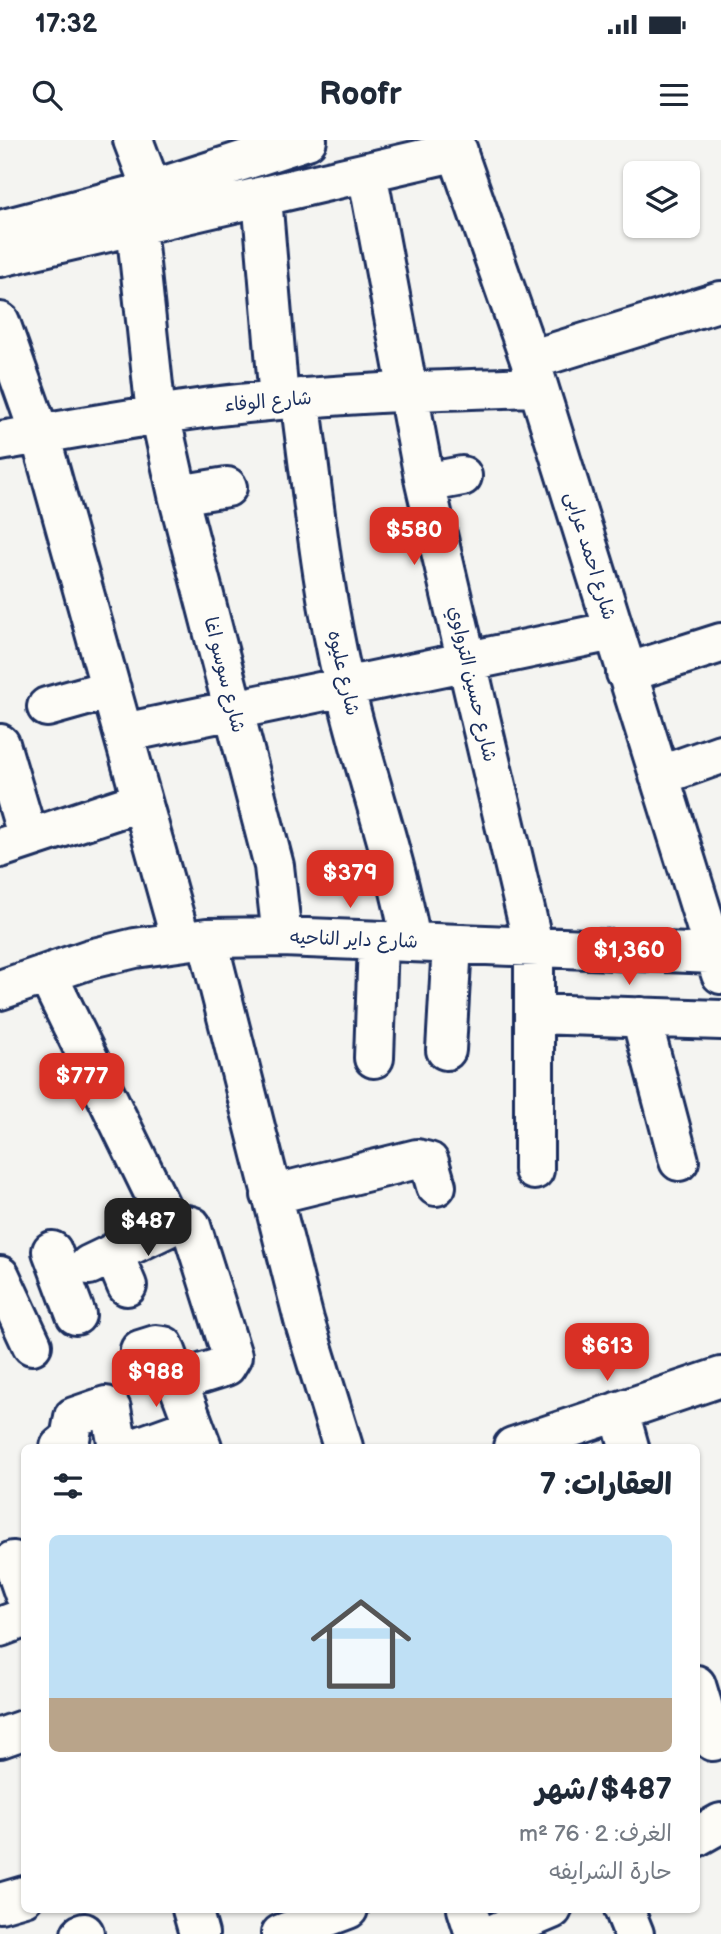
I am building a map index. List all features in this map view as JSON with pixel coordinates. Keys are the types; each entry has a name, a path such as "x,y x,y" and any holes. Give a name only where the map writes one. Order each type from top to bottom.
{"street":[{"path":"133,140 152,190"},
{"path":"0,230 152,190 293,142"},
{"path":"0,257 367,172 456,146"},
{"name":"شارع احمد عرابى","path":"456,146 534,374 718,964"},
{"name":"شارع حسين الترواوي","path":"367,172 425,483 534,948 534,1170"},
{"name":"شارع عليوه","path":"262,197 289,399 345,688 397,871 395,942 374,1058"},
{"name":"شارع سوسو اغا","path":"136,226 158,414 274,866 282,937"},
{"name":"شارع الوفاء","path":"13,431 289,399 406,391 534,374 721,301"},
{"path":"0,321 13,431 111,689 142,801 194,940 342,1444"},
{"path":"425,483 463,476"},
{"path":"178,495 227,487"},
{"path":"123,733 613,631"},
{"path":"626,673 721,643"},
{"path":"47,707 111,689"},
{"path":"0,744 14,843 142,801"},
{"path":"659,776 721,754"},
{"name":"شارع داير الناحيه","path":"0,990 113,954 194,940 282,937 452,944 534,948 718,964"},
{"path":"446,1051 452,944"},
{"path":"47,974 170,1226"},
{"path":"534,1014 721,1020"},
{"path":"641,1017 678,1161"},
{"path":"271,1195 417,1159 429,1162 436,1186"},
{"path":"32,1345 4,1285 88,1265 170,1226 184,1223 195,1233 232,1356 226,1366 178,1381"},
{"path":"76,1315 88,1265"},
{"path":"140,1350 156,1345 164,1346 198,1437 156,1444"},
{"path":"522,1444 721,1377"},
{"path":"64,1444 70,1439 74,1417 106,1406 111,1409 117,1444"},
{"path":"619,1411 628,1444"},
{"path":"0,1627 21,1619"},
{"path":"700,1701 710,1742"},
{"path":"700,1835 721,1823"},
{"path":"0,1903 21,1897"},
{"path":"193,1913 199,1934"},
{"path":"272,1913 279,1934 337,1913"},
{"path":"468,1913 475,1934"},
{"path":"493,1934 543,1913"},
{"path":"626,1913 634,1934"}]}
